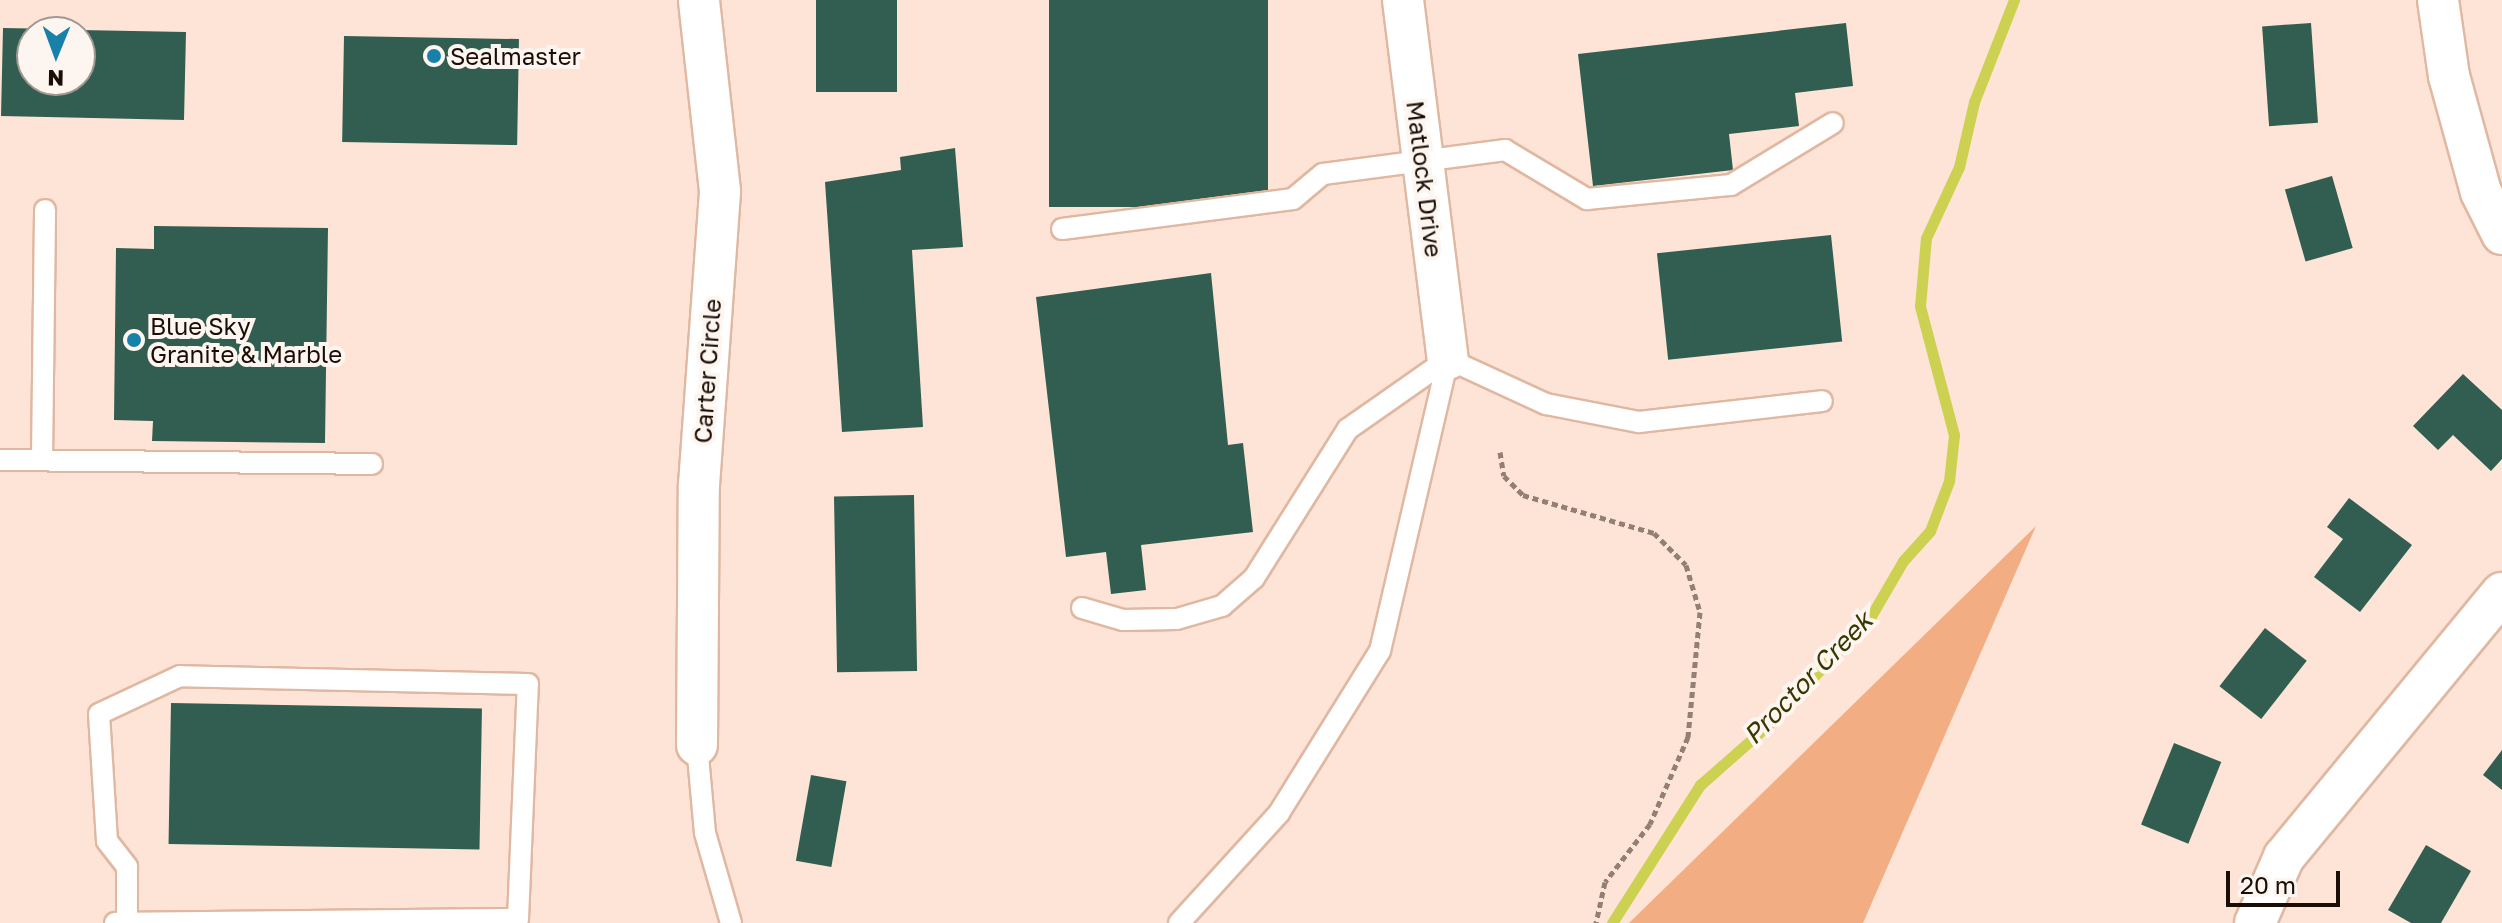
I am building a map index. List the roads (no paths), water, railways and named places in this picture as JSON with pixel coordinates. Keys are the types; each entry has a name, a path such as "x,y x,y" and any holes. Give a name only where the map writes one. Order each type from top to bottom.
{"street":[{"name":"Carter Circle","path":"697,745 699,485 720,191 699,0"},
{"path":"2438,0 2449,76 2481,192 2502,234"},
{"name":"Matlock Drive","path":"1410,1 1423,161 1448,359"},
{"path":"2255,923 2284,857 2502,593"}],"lane":[{"path":"1062,229 1293,199 1323,174 1505,150 1587,199 1731,185 1833,123"},
{"path":"42,460 45,210"},
{"path":"1448,359 1546,404 1639,422 1822,401"},
{"path":"1082,608 1123,620 1177,619 1222,606 1254,578 1348,429 1448,359"},
{"path":"1179,923 1279,813 1380,651 1448,359"},
{"path":"0,460 372,464"},
{"path":"180,676 528,684 518,919 121,922 127,867 107,841 99,714 180,676"},
{"path":"697,745 705,833 731,923"}],"waterway":[{"name":"Proctor Creek","path":"1612,923 1700,785 1768,725 1871,616 1903,561 1930,531 1949,481 1954,435 1920,306 1926,238 1959,167 1974,102 2014,0"}],"place":[{"name":"Sealmaster","path":"434,56"},
{"name":"Blue Sky Granite & Marble","path":"134,340"}]}
